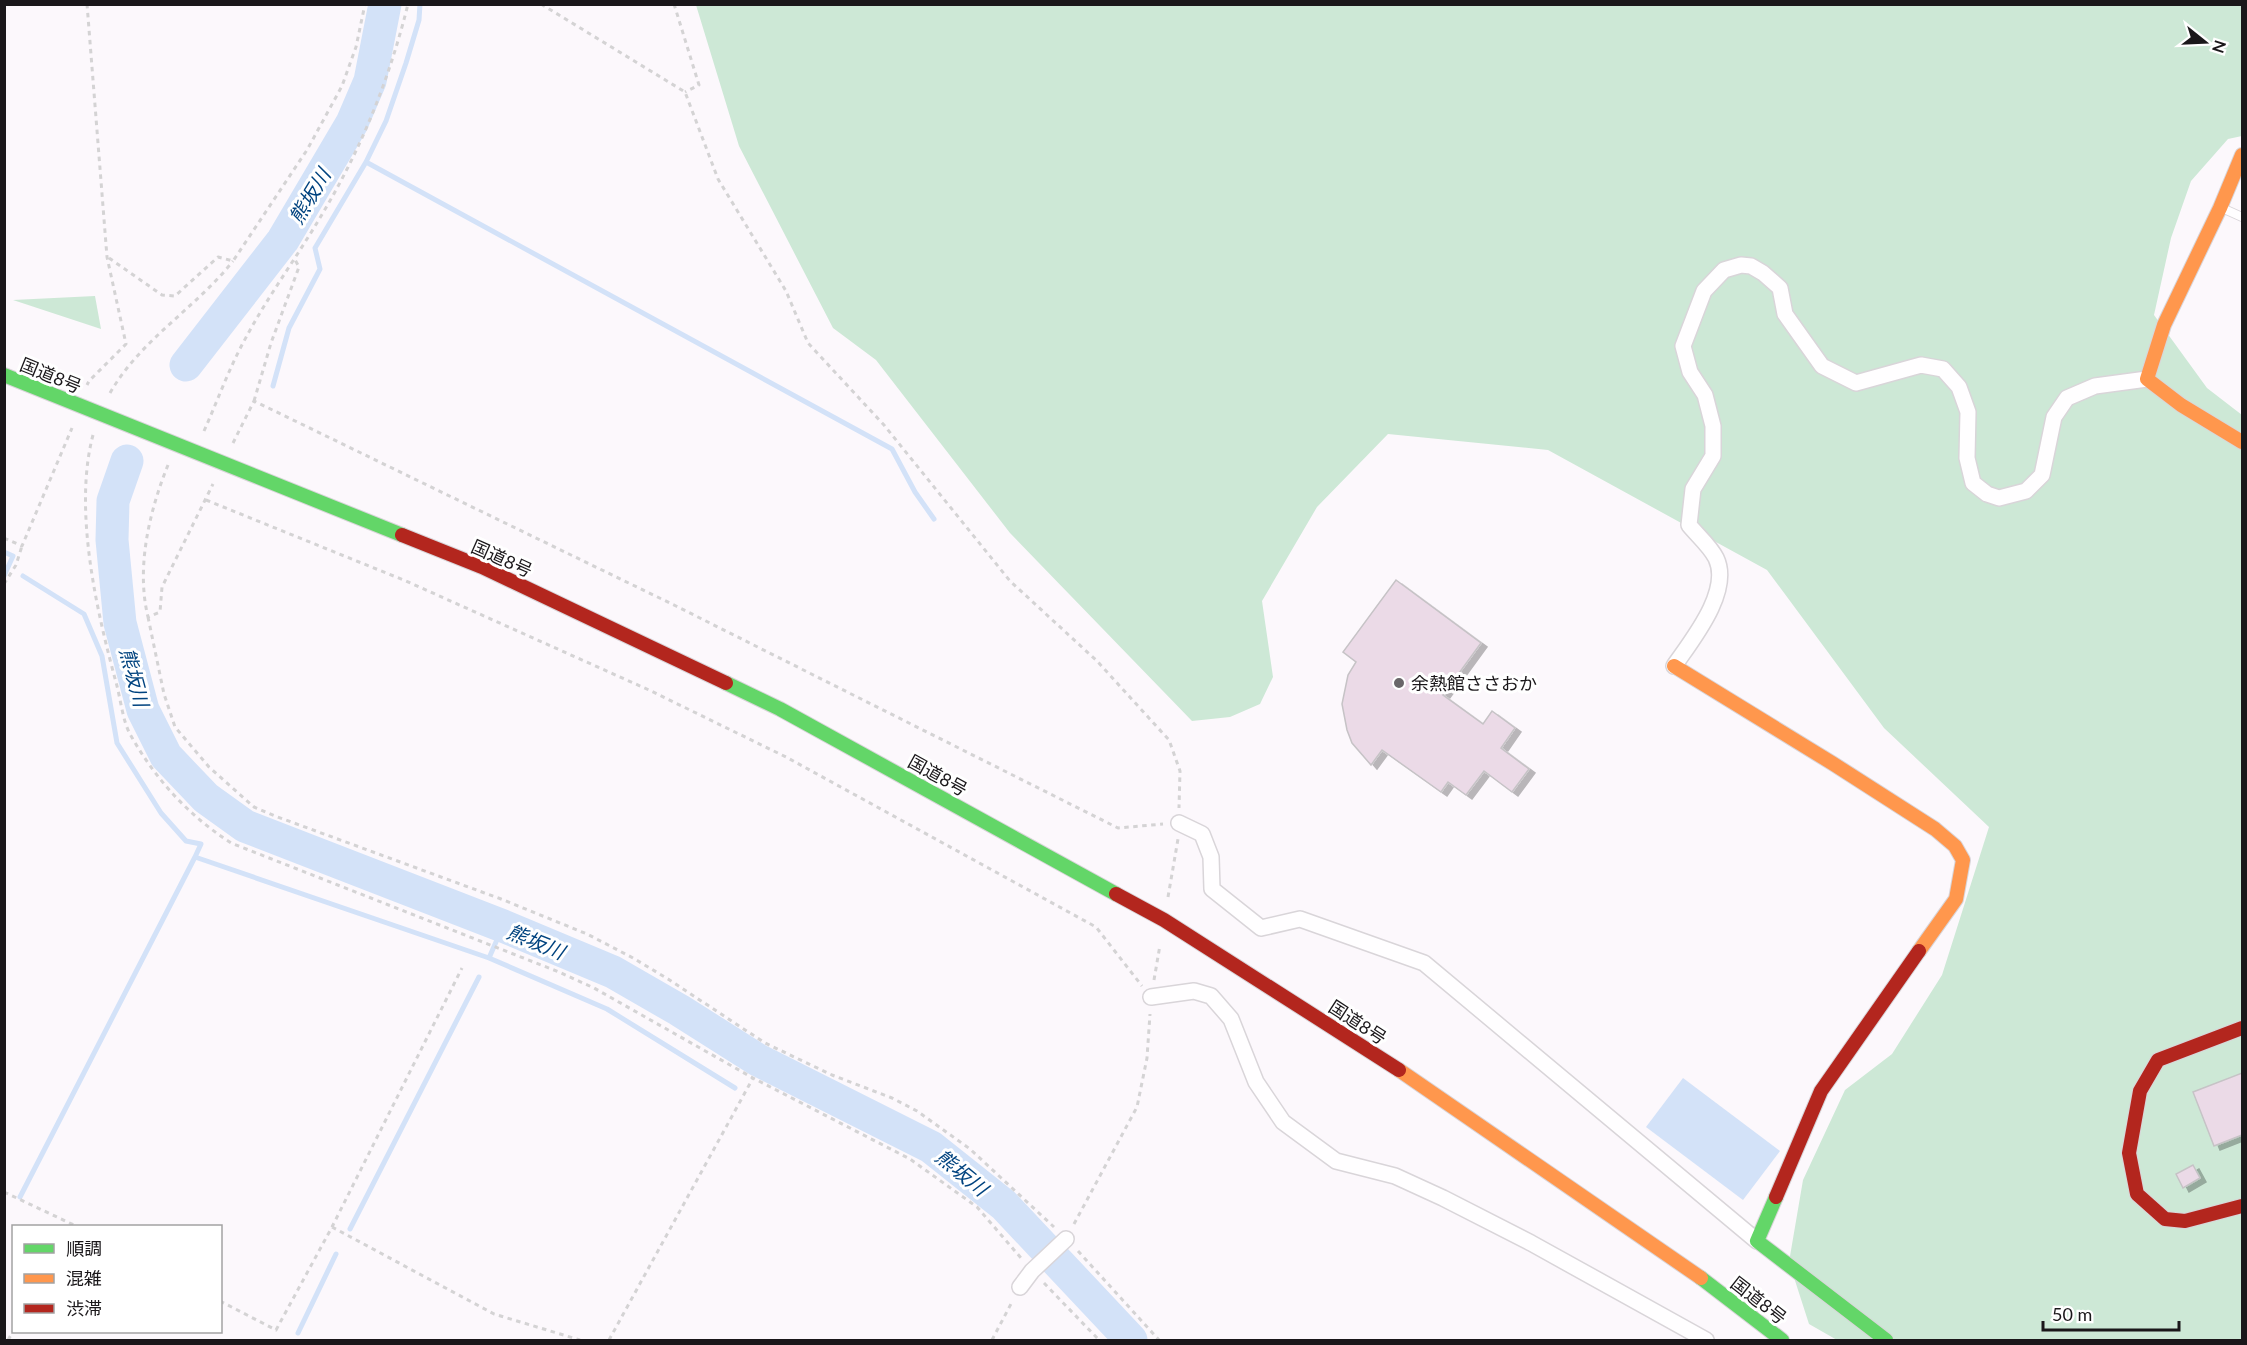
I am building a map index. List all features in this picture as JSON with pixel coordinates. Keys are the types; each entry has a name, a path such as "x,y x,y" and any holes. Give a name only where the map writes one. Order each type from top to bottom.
{"main road":[{"path":"2242,155 2164,325 2146,379 2189,410 2242,442"},
{"name":"国道8号","path":"4,375 482,567 780,709 1164,920 1420,1083 1725,1295 1782,1341"},
{"path":"1674,666 1833,763 1935,829 1955,846 1963,860 1956,899 1821,1092 1757,1241 1886,1341"},
{"path":"2242,1028 2158,1060 2140,1091 2129,1153 2137,1194 2165,1219 2185,1221 2242,1206"}],"street":[{"path":"1674,666 1709,615 1721,574 1715,557 1689,525 1693,489 1713,456 1713,426 1705,395 1690,372 1683,346 1704,291 1724,270 1742,265 1751,266 1771,278 1780,288 1785,314 1822,366 1856,383 1921,365 1943,369 1959,387 1968,412 1966,458 1973,483 1987,494 1999,498 2026,491 2043,475 2054,417 2067,398 2095,386 2146,379"},
{"path":"1179,823 1202,834 1211,856 1212,889 1261,928 1300,919 1424,963 1757,1241"},
{"path":"1151,997 1194,991 1210,996 1231,1019 1256,1082 1283,1122 1336,1161 1395,1176 1443,1198 1531,1243 1706,1341"},
{"path":"1020,1287 1032,1271 1066,1239"}],"lane":[{"path":"2220,207 2242,217"}],"path":[{"path":"87,4 107,257 126,344 89,381"},
{"path":"365,4 356,47 342,86 307,150 217,281 153,338 117,382 99,413 90,448 86,490 90,568 104,637 129,733 167,790 210,829 231,843 559,972 594,988 753,1078 910,1159 977,1207 1032,1271 1099,1341"},
{"path":"195,452 242,344 324,212 352,159 386,80 408,4"},
{"path":"541,4 685,92 718,179 786,291 808,343 885,425 1010,580 1097,661 1169,740 1180,771 1177,853 1151,997 1147,1058 1137,1107 1066,1239"},
{"path":"674,4 699,85 685,92"},
{"path":"107,257 162,296 175,296 218,257 232,261"},
{"path":"233,441 254,401 271,343 299,267 294,258"},
{"path":"254,401 676,606 1118,828 1179,823"},
{"path":"4,584 16,565 70,435"},
{"path":"176,444 156,494 144,559 143,596 164,694 175,727 209,767 254,807 501,899 586,934 668,979 765,1043 832,1075 892,1098 917,1111 970,1149 1066,1239 1159,1341"},
{"path":"148,617 160,612 162,587 206,500 406,581 649,690 786,757 1096,927 1151,997"},
{"path":"4,538 22,546"},
{"path":"222,1302 276,1330 332,1227 462,968"},
{"path":"609,1341 753,1078"},
{"path":"4,1192 68,1225"},
{"path":"332,1227 494,1314 580,1341"},
{"path":"992,1341 1020,1287"}],"green space":[{"path":"696,5 2242,5 2242,136 2228,139 2191,181 2171,238 2154,315 2207,388 2242,415 2242,1340 1837,1340 1809,1324 1789,1262 1803,1180 1845,1090 1892,1054 1942,975 1989,827 1884,728 1767,570 1548,450 1388,434 1317,507 1262,601 1273,677 1260,704 1230,717 1192,721 1010,533 876,360 833,328 739,146"},
{"path":"95,296 101,329 13,300"}],"water":[{"path":"1683,1078 1780,1151 1743,1200 1646,1127"}],"building":[{"name":"余熱館ささおか","path":"1396,580 1481,643 1443,695 1483,724 1492,711 1515,728 1501,748 1529,769 1512,792 1484,771 1466,795 1448,782 1441,792 1382,750 1371,765 1352,743 1342,704 1348,675 1356,662 1343,652"},
{"path":"2242,1073 2242,1135 2214,1146 2193,1092"},
{"path":"2193,1165 2200,1178 2183,1188 2176,1174"}],"waterway":[{"name":"熊坂川","path":"186,365 283,240 352,123 370,81 385,4"},
{"path":"273,386 289,328 320,269 315,248 366,162 386,121 419,20 420,4"},
{"path":"366,162 892,449 915,492 934,519"},
{"name":"熊坂川","path":"127,461 113,501 112,540 120,623 143,710 166,756 206,798 245,826 503,926 613,972 758,1060 931,1147 1004,1205 1131,1340"},
{"path":"4,552 13,556 4,576"},
{"path":"23,576 84,614 102,656 117,743 161,813 186,841 201,844 195,857"},
{"path":"20,1197 195,857 489,958 607,1009 735,1088"},
{"path":"489,958 503,926"},
{"path":"350,1229 479,977"},
{"path":"298,1333 336,1254"}],"traffic: fast":[{"path":"4,375 402,535"},
{"path":"726,683 780,709 1116,894"},
{"path":"1776,1197 1757,1241 1886,1340"},
{"path":"1701,1278 1782,1340"}],"traffic: slow":[{"path":"2242,155 2220,208 2164,325 2147,379 2181,405 2242,442"},
{"path":"1674,666 1832,763 1935,829 1955,846 1963,860 1956,899 1919,951"},
{"path":"1399,1070 1701,1278"}],"traffic: jam":[{"path":"402,535 482,567 726,683"},
{"path":"1116,894 1164,920 1399,1070"},
{"path":"1776,1197 1821,1091 1919,951"},
{"path":"2242,1028 2158,1060 2140,1091 2129,1153 2137,1194 2165,1219 2185,1221 2242,1206"}],"place":[{"name":"余熱館ささおか","path":"1399,683"}]}
